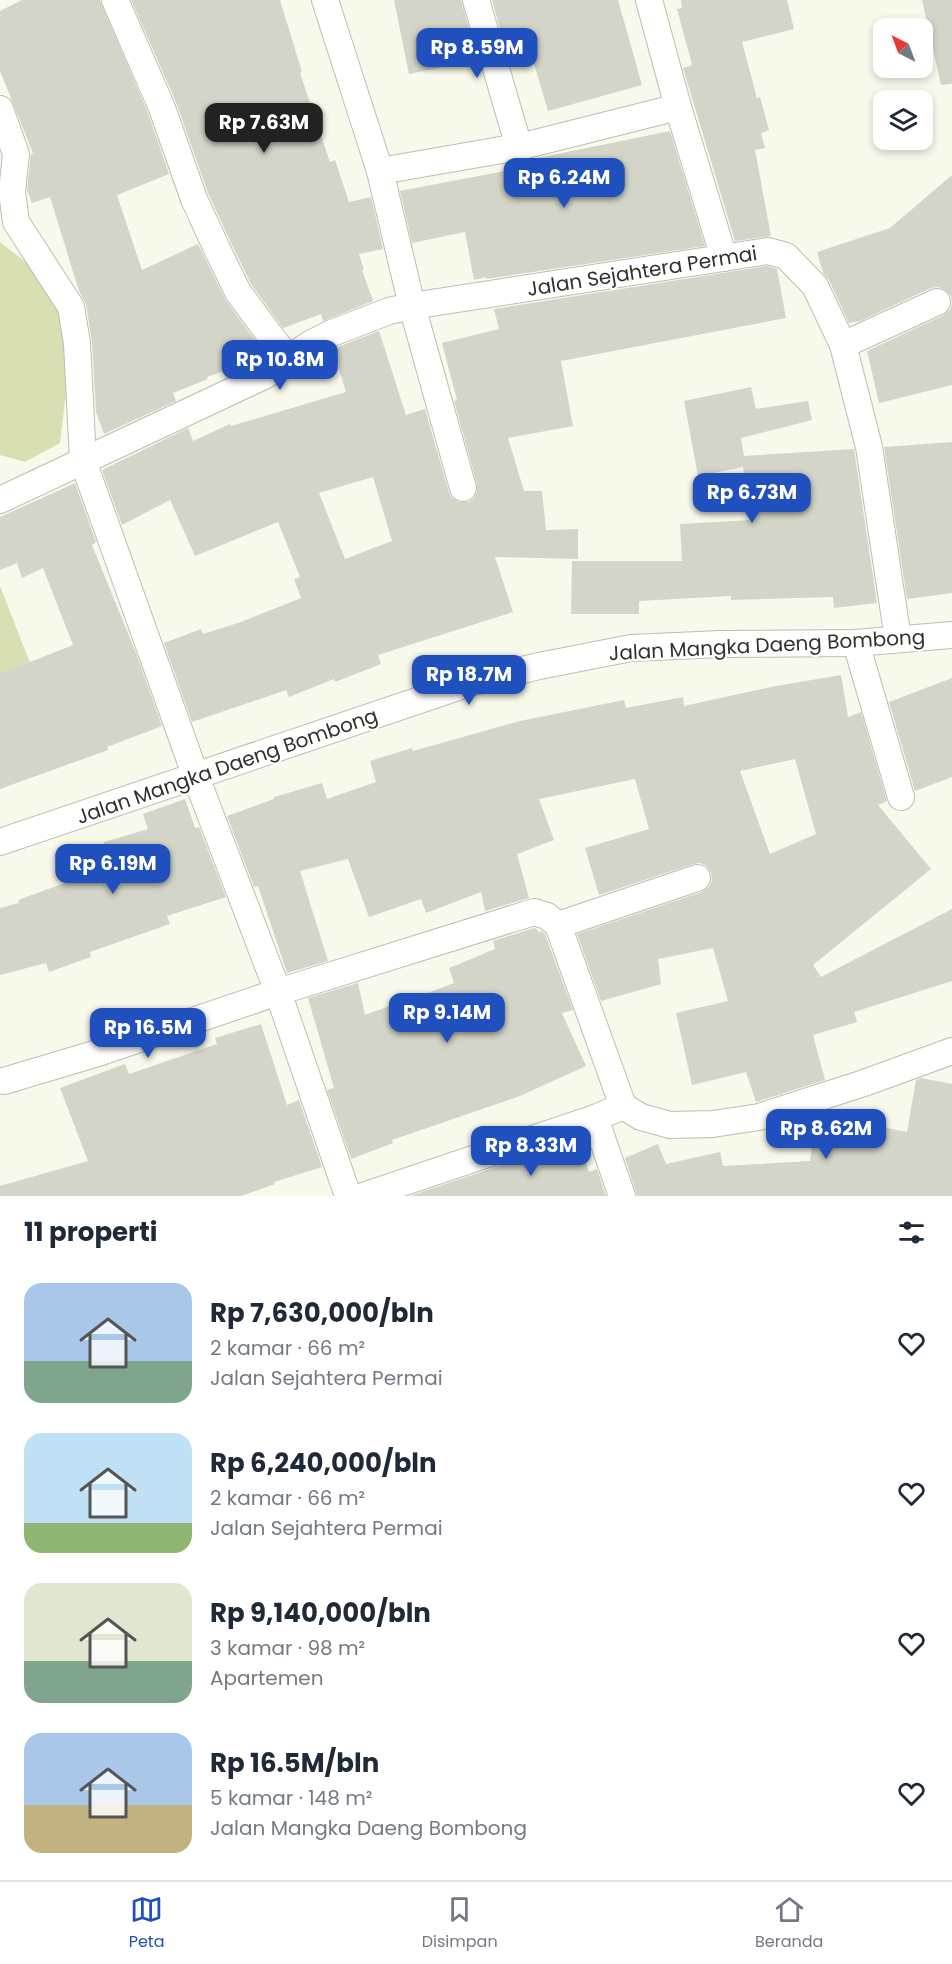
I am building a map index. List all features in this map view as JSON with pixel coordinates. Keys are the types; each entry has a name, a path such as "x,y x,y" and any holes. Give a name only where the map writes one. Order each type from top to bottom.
{"street":[{"path":"115,0 162,108 194,199 238,292 289,359"},
{"path":"325,0 380,171 412,306 463,488"},
{"path":"476,0 519,147"},
{"path":"649,0 678,107 724,258"},
{"path":"380,171 519,147 678,107"},
{"path":"0,109 16,154 12,192 16,222 71,307 77,343 83,461 196,777 278,992 348,1196"},
{"name":"Jalan Sejahtera Permai","path":"0,500 264,376 310,344 332,333 389,311 768,252 786,256 815,286 843,345 868,447 898,639"},
{"path":"843,345 937,302"},
{"name":"Jalan Mangka Daeng Bombong","path":"0,842 473,681 539,666 631,648 856,642 952,635"},
{"path":"856,642 901,797"},
{"path":"558,925 697,878"},
{"path":"4,1081 101,1052 278,992 534,912 547,916 558,925 623,1106 641,1117 670,1125 713,1124 759,1117 864,1083 952,1051"},
{"path":"363,1196 596,1118 623,1106"},
{"path":"596,1118 622,1196"}],"green space":[{"path":"0,242 77,302 60,443 25,462 0,455"},
{"path":"0,586 43,696 0,710"}],"building":[{"path":"22,0 100,0 148,113 169,174 117,195 142,270 198,244 225,299 254,339 260,358 207,377 208,379 173,393 176,401 104,434 96,412 92,342 86,304 79,291 50,197 32,203 27,190 31,154 33,153 0,71 0,11"},
{"path":"131,0 280,0 302,72 300,73 330,162 335,160 349,202 371,197 383,249 359,254 373,301 323,321 321,314 283,328 251,284 232,245 208,193 176,102"},
{"path":"394,0 461,0 478,60 409,74"},
{"path":"492,0 618,0 642,85 548,111 530,50 507,54"},
{"path":"681,0 787,0 794,29 742,42 757,98 760,97 769,130 761,133 765,148 755,150 771,236 735,241 683,68 692,65 677,9 682,8"},
{"path":"922,0 952,0 952,84 941,85 933,49 933,18 926,18"},
{"path":"670,131 705,246 474,280 465,232 412,243 400,191 531,166 530,160 533,159"},
{"path":"952,175 952,303 951,296 945,290 938,287 931,288 860,321 849,323 829,280 823,273 817,252 890,228"},
{"path":"767,266 777,269 786,318 561,361 573,426 508,438 524,491 542,491 546,530 578,529 578,559 495,557 513,612 378,655 381,664 335,682 334,679 289,697 286,690 192,722 164,643 201,629 203,634 241,622 301,598 294,579 300,577 278,522 195,556 170,500 122,525 102,470 188,428 193,441 230,424 231,426 346,392 333,349 379,331 406,415 425,409 449,493 459,502 468,502 477,492 477,484 454,401 457,400 442,343 499,329 494,309","holes":["373,477 392,541 345,559 319,493"]},
{"path":"952,303 952,385 879,403 867,351 944,315 950,310"},
{"path":"751,387 756,409 808,401 812,420 741,438 744,456 854,449 877,603 834,608 833,597 731,600 731,596 639,601 639,614 571,614 572,561 682,561 680,524 750,520 743,467 698,476 684,401"},
{"path":"952,442 952,593 907,599 884,447"},
{"path":"75,483 96,542 92,545 136,653 162,726 107,747 108,750 0,789 0,674 73,645 43,568 22,578 17,563 0,570 0,517"},
{"path":"841,675 848,717 861,712 887,801 878,805 931,869 813,965 821,977 952,909 952,981 854,1012 857,1022 813,1035 825,1080 756,1102 746,1072 692,1085 676,1013 728,1001 713,948 658,959 661,984 601,1001 577,934 702,892 709,887 712,880 711,873 706,866 700,863 599,895 585,848 649,829 635,779 539,799 554,840 517,854 529,898 485,911 481,892 426,913 421,899 369,917 348,859 300,871 328,961 287,973 258,886 254,887 227,816 274,799 274,797 322,783 327,799 376,782 370,761 520,721 624,700 626,708 683,697 684,706","holes":["795,759 816,834 770,854 740,771"]},
{"path":"952,678 952,777 915,791 889,702"},
{"path":"185,799 195,828 199,827 226,897 167,916 170,924 90,952 91,957 49,972 46,963 0,975 0,908 19,903 18,900 65,883 62,876 109,858 104,842 148,829 143,814"},
{"path":"534,928 545,934 573,1010 562,1013 586,1066 520,1096 392,1140 393,1143 351,1159 327,1090 334,1088 308,998 358,983 365,1015 454,983 449,968 495,949 493,941"},
{"path":"261,1024 287,1105 299,1100 322,1167 274,1182 275,1184 241,1196 0,1196 0,1186 88,1161 60,1088 125,1064 129,1074 217,1044 215,1038"},
{"path":"921,1078 952,1084 952,1196 637,1196 625,1158 658,1144 666,1164 720,1152 723,1166 810,1161 816,1114 821,1113 852,1116 851,1121 907,1132 916,1080"},
{"path":"579,1139 589,1172 597,1169 606,1196 410,1196"}]}
